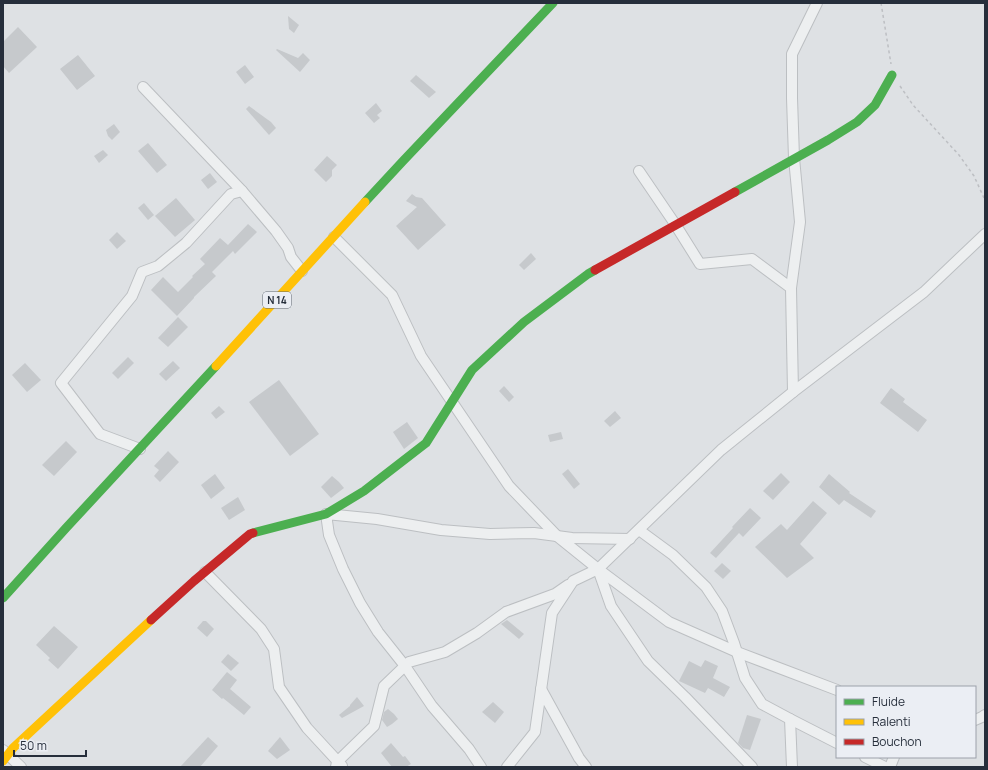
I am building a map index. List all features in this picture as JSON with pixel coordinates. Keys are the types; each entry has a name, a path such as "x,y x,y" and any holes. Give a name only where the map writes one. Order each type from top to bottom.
{"street":[{"name":"N 14","path":"3,598 403,161 552,3"},
{"path":"793,392 791,288 800,222 794,158 792,54 817,3"},
{"path":"21,767 5,755 118,650 250,534 326,514 364,491 426,443 472,370 524,322 588,274 675,224 828,140 857,122 875,105 892,75"},
{"path":"143,87 242,191 276,231 288,248 291,257 302,271"},
{"path":"639,171 700,264 752,259 791,288"},
{"path":"140,448 100,434 61,383 132,296 142,272 158,266 186,243 231,194 242,191"},
{"path":"205,572 261,629 274,649 278,687 307,728 339,765 374,726 384,686 409,662 446,652 477,633 506,612 554,594 573,581 598,569 721,450 793,392 924,292 985,234"},
{"path":"334,237 392,295 421,356 508,486 557,536 598,569 669,622 737,652 836,690"},
{"path":"326,514 377,519 441,530 490,534 534,533 572,538 630,538"},
{"path":"326,514 329,534 343,569 360,603 378,632 405,666 432,706 482,767"},
{"path":"639,530 673,555 706,587 722,612 745,678 762,704 836,742"},
{"path":"598,569 611,606 648,660 752,767"},
{"path":"507,767 535,732 552,613 573,581"},
{"path":"541,689 579,758 586,767"},
{"path":"976,720 985,715"},
{"path":"790,719 792,767"},
{"path":"867,758 885,767"}],"path":[{"path":"881,3 892,75 913,105 959,155 974,176 985,201"}],"building":[{"path":"288,16 299,25 294,33 289,29"},
{"path":"18,27 37,47 9,73 3,66 3,42"},
{"path":"277,49 298,58 303,53 310,60 300,72 276,50"},
{"path":"78,55 95,76 77,90 60,69"},
{"path":"245,65 254,77 245,84 236,72"},
{"path":"416,75 436,92 429,98 410,81"},
{"path":"376,103 382,111 377,115 380,118 374,123 365,113"},
{"path":"249,106 271,122 276,128 269,135 246,109"},
{"path":"114,124 120,132 112,140 108,136 106,130"},
{"path":"148,143 167,165 157,173 138,151"},
{"path":"103,150 108,155 99,163 94,156"},
{"path":"327,156 337,165 332,170 332,176 326,182 314,170"},
{"path":"210,173 217,182 208,189 201,180"},
{"path":"412,194 416,197 422,198 446,225 418,250 396,226 417,207 406,201"},
{"path":"176,198 195,220 175,237 155,216"},
{"path":"144,203 154,215 148,220 138,208"},
{"path":"248,224 257,232 235,254 233,251 212,272 216,276 177,316 151,290 163,277 178,292 205,264 200,259 220,238 228,245"},
{"path":"117,232 126,241 117,249 109,240"},
{"path":"531,253 536,259 524,270 519,265"},
{"path":"178,317 188,327 168,347 158,338"},
{"path":"128,357 134,363 118,379 112,373"},
{"path":"173,361 180,368 166,381 159,374"},
{"path":"25,363 41,380 27,392 12,375"},
{"path":"279,380 319,434 290,456 249,402"},
{"path":"504,386 514,397 509,402 499,391"},
{"path":"891,388 905,399 903,402 927,420 918,432 880,403"},
{"path":"219,406 225,412 216,419 211,413"},
{"path":"615,411 621,418 610,427 604,421"},
{"path":"407,422 418,438 404,449 393,432"},
{"path":"561,432 563,439 550,442 548,435"},
{"path":"66,441 77,452 54,476 42,465"},
{"path":"168,451 179,462 160,482 154,476 159,470 154,466"},
{"path":"568,469 580,484 574,489 562,474"},
{"path":"781,473 790,482 773,500 763,491"},
{"path":"215,474 225,488 211,499 201,485"},
{"path":"829,474 850,492 849,493 876,511 871,518 844,500 839,505 819,487"},
{"path":"332,476 344,488 331,498 321,487"},
{"path":"238,497 245,510 229,520 221,508"},
{"path":"813,501 827,513 800,544 814,558 787,578 755,547 781,524 787,530"},
{"path":"750,508 761,518 743,537 739,533 716,558 710,553"},
{"path":"722,563 731,571 723,579 714,571"},
{"path":"507,620 524,634 519,639 501,624"},
{"path":"203,621 206,621 214,629 207,637 197,628"},
{"path":"54,626 78,647 58,669 48,660 50,658 36,645"},
{"path":"228,654 239,663 231,671 221,662"},
{"path":"705,660 718,666 713,678 730,687 724,697 708,688 705,693 679,681 689,661 701,667"},
{"path":"227,672 237,680 230,689 251,707 244,715 212,690"},
{"path":"357,697 364,706 342,718 339,715 350,706"},
{"path":"493,702 504,712 495,723 482,712"},
{"path":"388,709 398,719 387,727 382,720 384,712"},
{"path":"747,715 761,719 750,750 743,748 738,743"},
{"path":"208,737 218,746 200,767 180,767"},
{"path":"280,737 290,750 277,759 268,751"},
{"path":"391,743 411,764 406,767 392,767 381,753"}],"traffic: fast":[{"path":"365,202 553,3"},
{"path":"735,192 857,122 875,105 892,75"},
{"path":"253,533 326,514 364,491 426,443 472,370 524,322 595,270"},
{"path":"3,598 216,366"}],"traffic: slow":[{"path":"216,366 365,202"},
{"path":"3,761 13,748 151,620"}],"traffic: jam":[{"path":"595,270 735,192"},
{"path":"151,620 194,581 253,533"}]}
